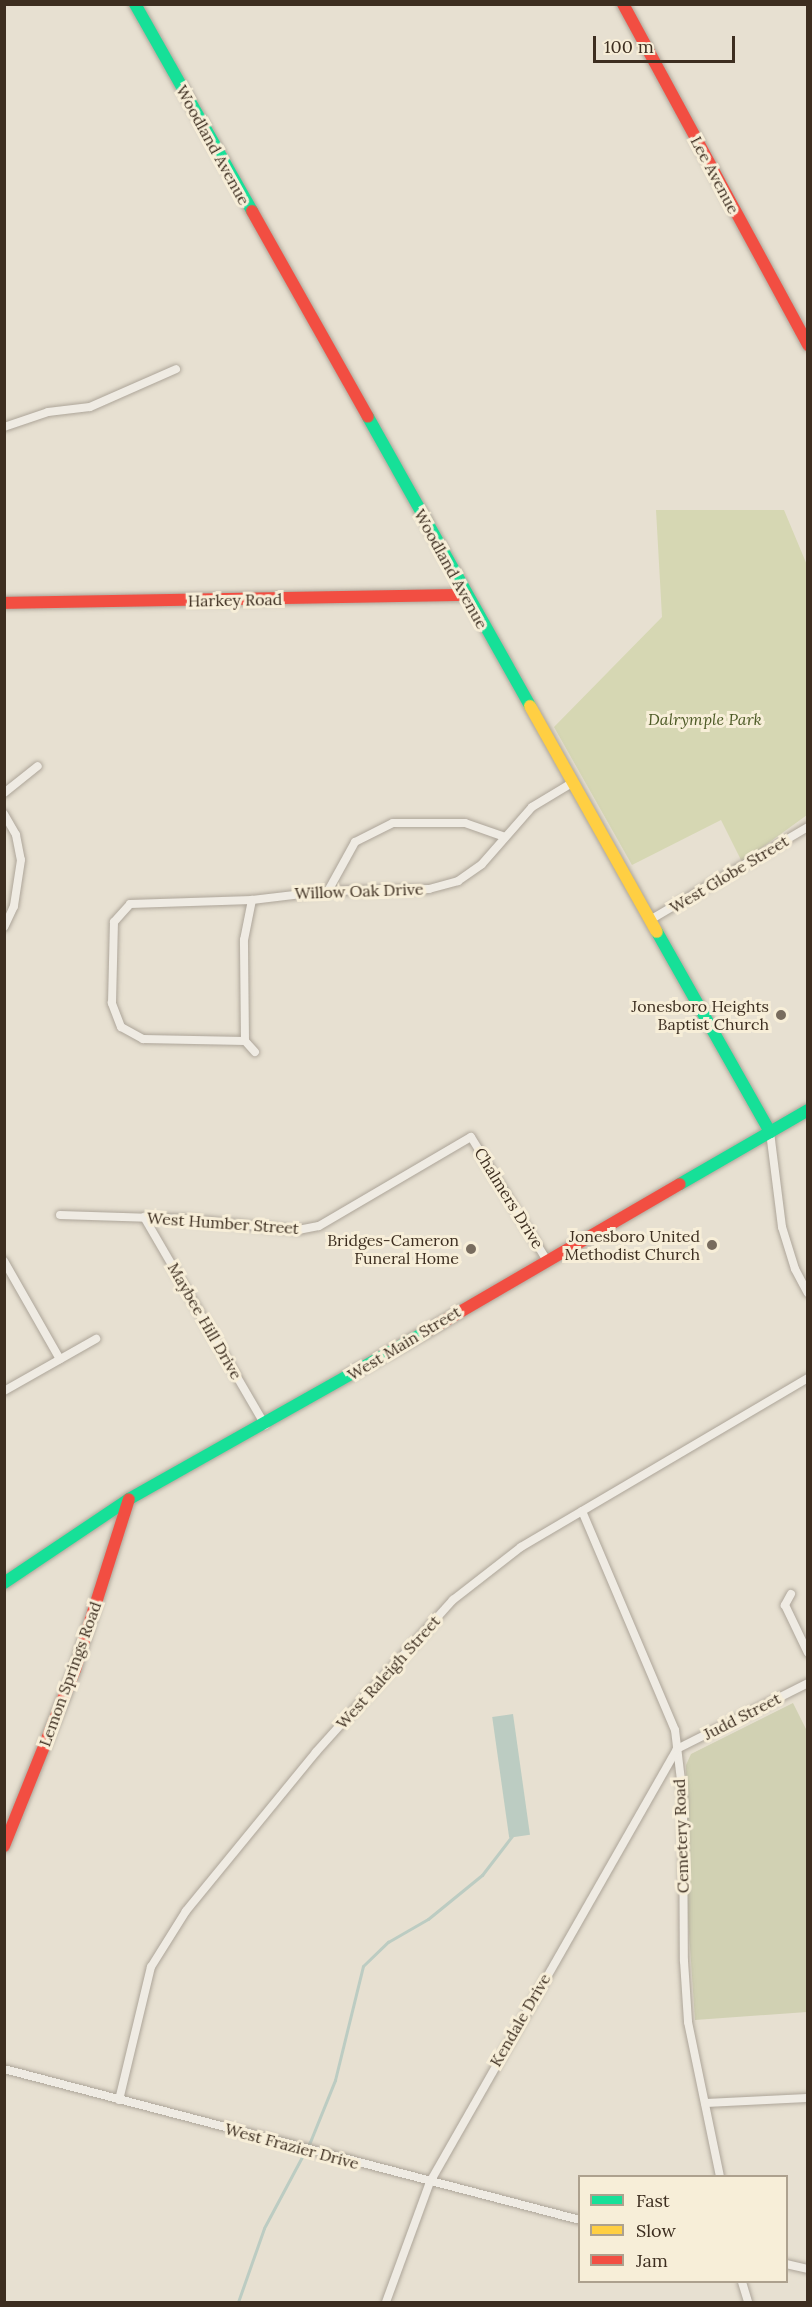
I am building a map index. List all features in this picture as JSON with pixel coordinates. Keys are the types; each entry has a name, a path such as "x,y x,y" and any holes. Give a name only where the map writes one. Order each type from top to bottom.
{"street":[{"name":"Woodland Avenue","path":"135,4 465,595 770,1132"},
{"name":"Lee Avenue","path":"623,4 807,345"},
{"path":"4,427 48,412 90,407 176,369"},
{"name":"Harkey Road","path":"4,603 465,595"},
{"path":"4,793 38,766"},
{"name":"Willow Oak Drive","path":"245,1041 143,1039 121,1027 112,1003 114,922 130,904 252,900 328,891 429,889 458,881 482,864 532,807 573,783"},
{"path":"4,814 16,835 21,860 14,906 4,927"},
{"path":"328,891 355,843 393,823 465,823 505,837"},
{"name":"West Globe Street","path":"650,920 807,827"},
{"path":"252,900 244,940 245,1041 255,1052"},
{"name":"West Main Street","path":"4,1583 129,1499 266,1425 546,1259 807,1110"},
{"path":"770,1132 782,1227 795,1269 807,1293"},
{"name":"Chalmers Drive","path":"471,1137 546,1259"},
{"name":"West Humber Street","path":"60,1215 144,1217 297,1230 319,1226 471,1137"},
{"name":"Maybee Hill Drive","path":"144,1217 266,1425"},
{"path":"4,1260 60,1359"},
{"path":"4,1391 96,1339"},
{"name":"West Raleigh Street","path":"120,2100 151,1966 186,1911 308,1761 453,1600 521,1547 807,1378"},
{"name":"Lemon Springs Road","path":"4,1846 75,1670 129,1499"},
{"name":"Cemetery Road","path":"582,1511 661,1691 677,1749 683,1797 684,1961 688,2022 720,2175"},
{"path":"791,1594 785,1605 807,1653"},
{"name":"Judd Street","path":"677,1749 807,1683"},
{"name":"Kendale Drive","path":"386,2302 430,2182 677,1749"},
{"name":"West Frazier Drive","path":"4,2069 578,2220"},
{"path":"705,2103 807,2098"},
{"path":"788,2264 807,2269"},
{"path":"742,2283 748,2302"}],"green space":[{"name":"Dalrymple Park","path":"656,510 784,510 807,565 807,815 742,862 721,820 632,865 554,727 662,617"},
{"path":"793,1703 808,1733 807,2012 695,2020 687,1903 686,1765 691,1754"}],"shaded area":[{"path":"513,1714 530,1835 509,1838 492,1717"}],"waterway":[{"path":"238,2302 264,2228 310,2142 335,2080 363,1966 388,1942 428,1919 482,1875 512,1836"}],"traffic: fast":[{"path":"135,4 252,211"},
{"path":"368,417 530,706"},
{"path":"657,932 770,1132"},
{"path":"680,1184 808,1110"},
{"path":"4,1583 129,1499 429,1330"}],"traffic: slow":[{"path":"530,706 657,932"}],"traffic: jam":[{"path":"623,4 808,345"},
{"path":"252,211 368,417"},
{"path":"4,603 465,595"},
{"path":"429,1330 680,1184"},
{"path":"4,1846 75,1669 129,1499"}],"place":[{"name":"Jonesboro Heights Baptist Church","path":"781,1015"},
{"name":"Jonesboro United Methodist Church","path":"712,1245"},
{"name":"Bridges-Cameron Funeral Home","path":"471,1249"}]}
